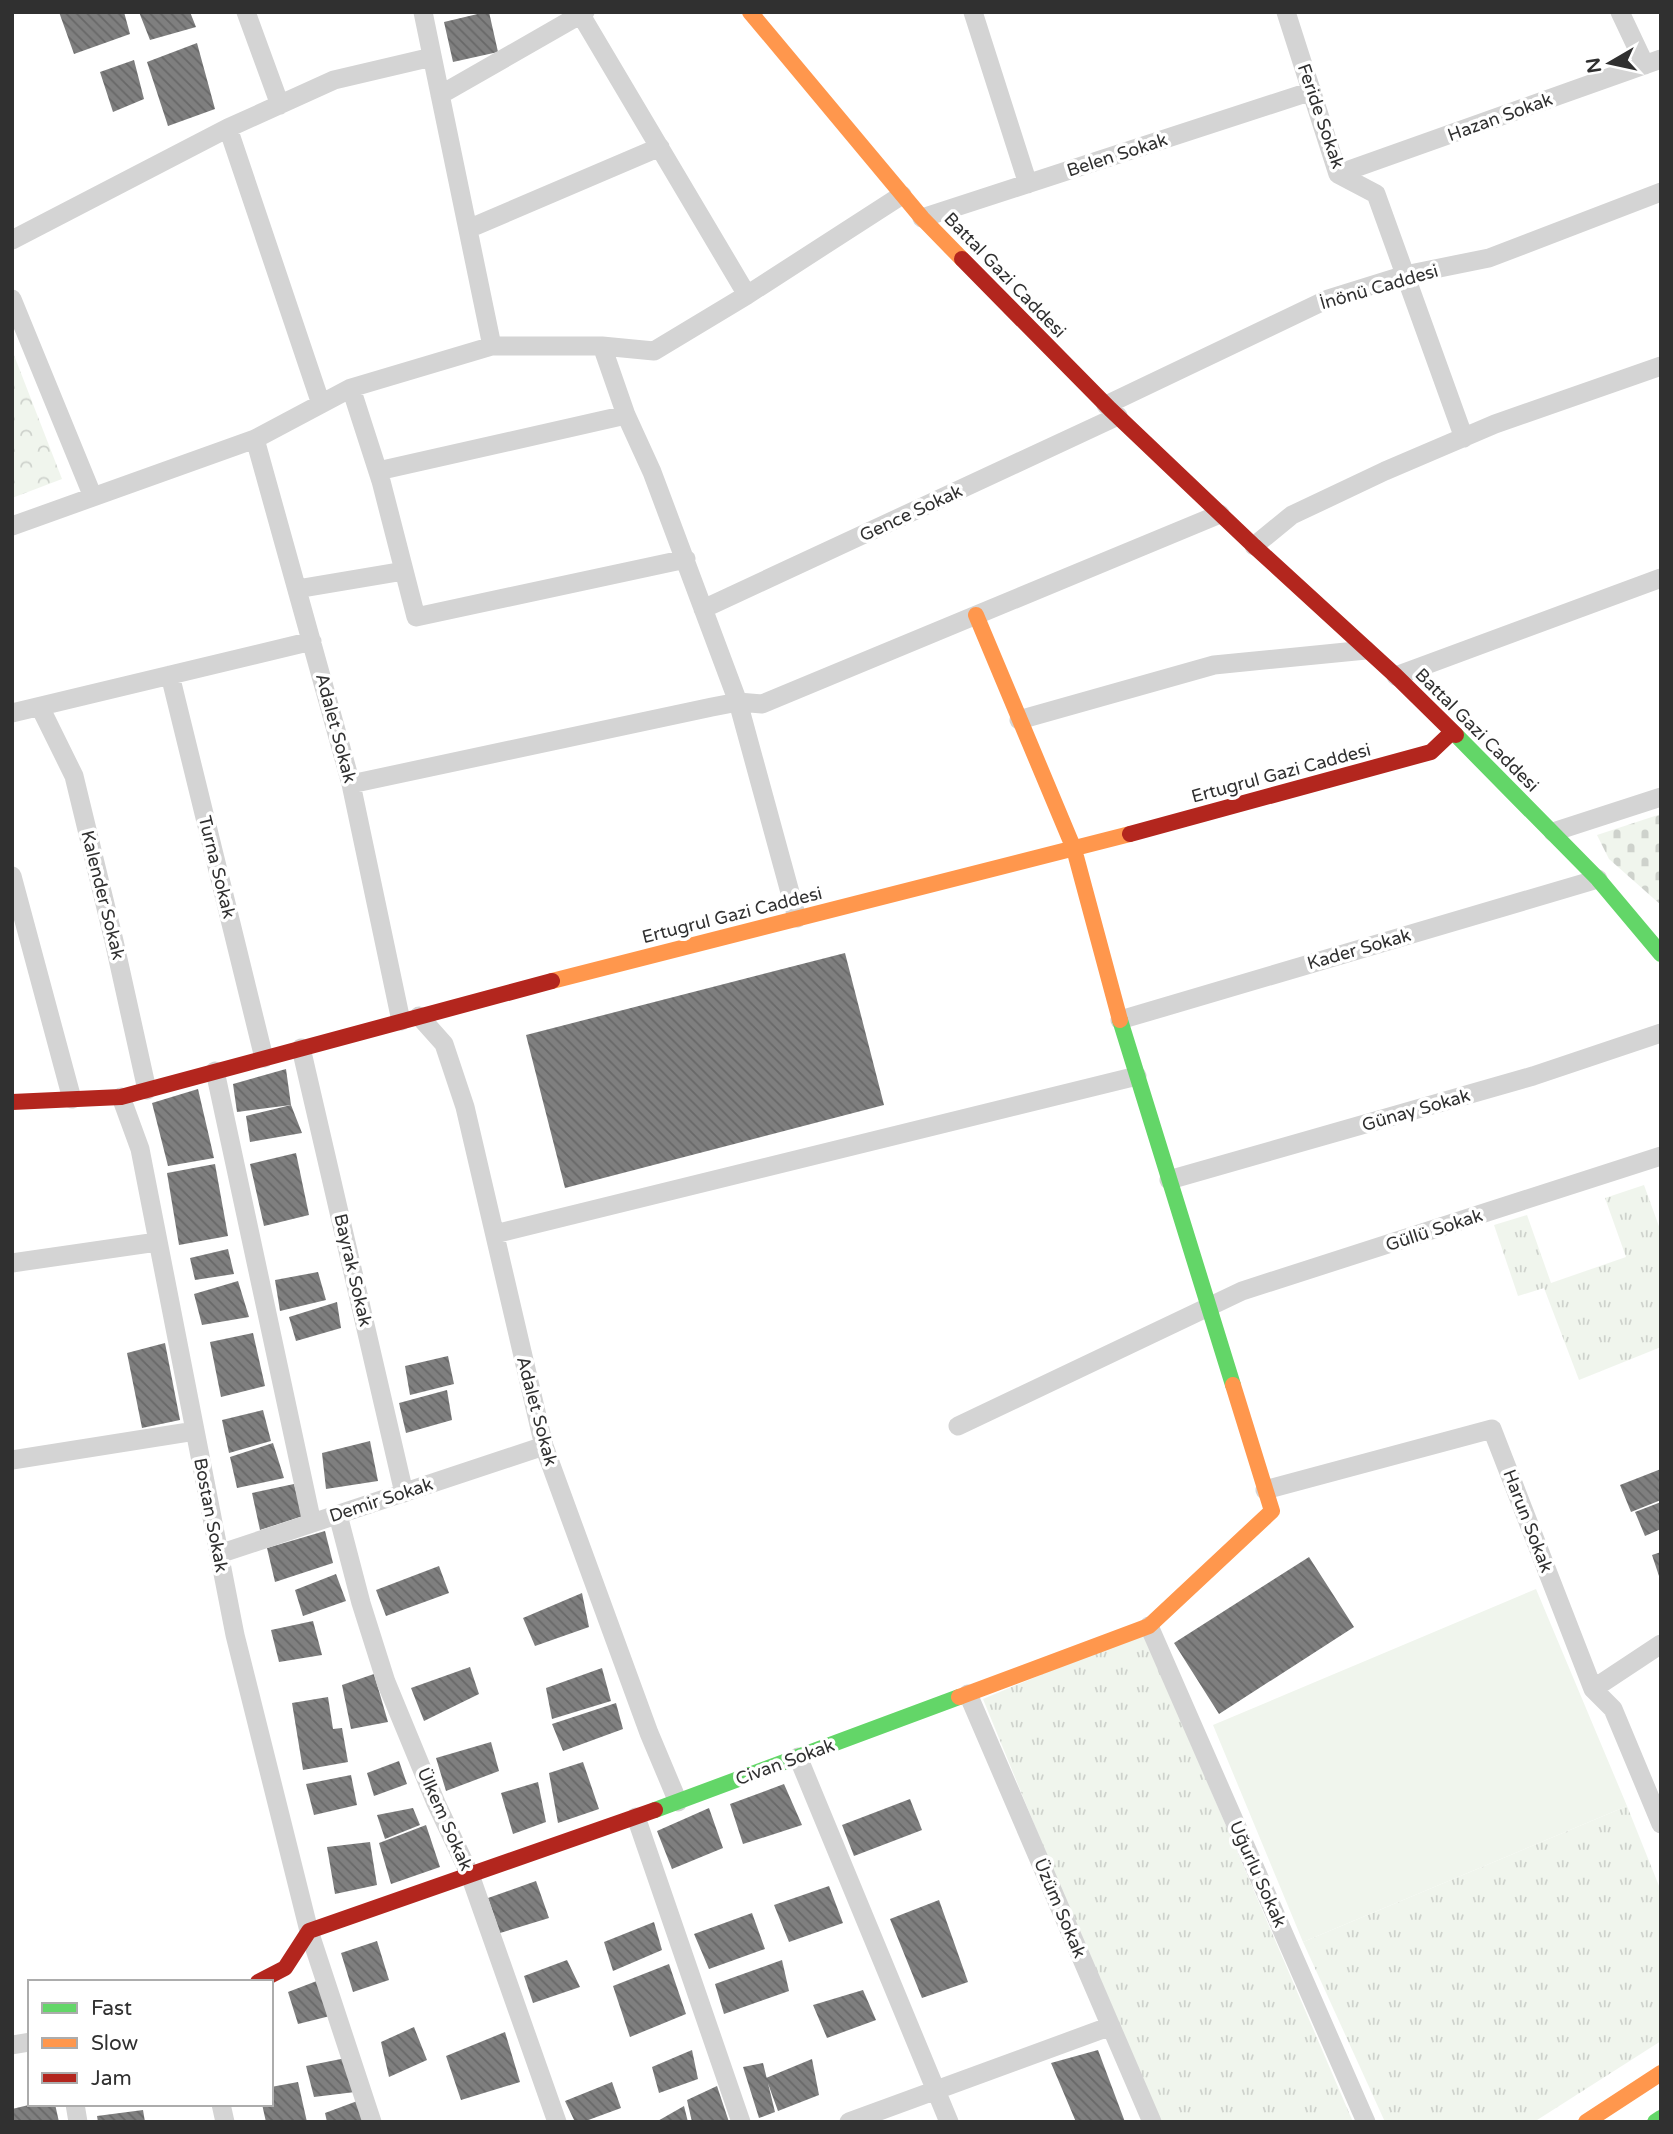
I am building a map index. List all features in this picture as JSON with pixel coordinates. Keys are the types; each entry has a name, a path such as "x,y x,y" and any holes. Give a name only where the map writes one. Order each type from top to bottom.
{"street":[{"path":"246,12 280,105"},
{"path":"423,12 492,346"},
{"name":"Battal Gazi Caddesi","path":"750,12 922,218 1112,411 1396,676 1553,832 1598,879 1661,954"},
{"path":"973,12 1028,184"},
{"name":"Feride Sokak","path":"1286,12 1338,174 1376,194 1464,438"},
{"path":"1620,12 1653,62"},
{"path":"440,95 583,13 747,295"},
{"path":"12,240 228,128 334,80 432,57"},
{"name":"Hazan Sokak","path":"1338,174 1653,62"},
{"name":"Belen Sokak","path":"922,218 1312,91"},
{"path":"228,128 321,404"},
{"path":"468,229 660,147"},
{"name":"İnönü Caddesi","path":"1112,411 1328,299 1405,275 1489,258 1661,192"},
{"path":"12,526 255,439 351,388 492,346 602,346 654,351 747,295 902,195"},
{"path":"12,299 93,497"},
{"path":"602,346 626,415 652,472 738,702 797,918"},
{"path":"1254,546 1292,515 1385,471 1495,424 1661,366"},
{"path":"351,388 378,471 416,617 685,559"},
{"name":"Gence Sokak","path":"704,609 1112,411"},
{"path":"378,471 626,415"},
{"name":"Adalet Sokak","path":"255,439 351,784 410,1019 444,1044 465,1107 544,1446 649,1734 678,1802"},
{"path":"351,784 738,702 762,704 1220,514"},
{"path":"297,589 404,571"},
{"path":"1396,676 1661,578"},
{"path":"976,615 1074,849 1120,1020 1265,1490"},
{"path":"12,713 312,641"},
{"path":"1020,720 1214,665 1366,650"},
{"name":"Turna Sokak","path":"170,675 264,1058"},
{"name":"Kalender Sokak","path":"40,707 74,776 114,941 146,1090"},
{"name":"Ertugrul Gazi Caddesi","path":"12,1102 121,1097 797,918 1074,849 1431,752 1451,733"},
{"path":"1553,832 1661,797"},
{"path":"12,876 72,1099"},
{"name":"Kader Sokak","path":"1120,1020 1598,879"},
{"name":"Günay Sokak","path":"1169,1181 1533,1076 1661,1033"},
{"name":"Bayrak Sokak","path":"301,1048 404,1493"},
{"path":"215,1071 312,1523"},
{"path":"495,1234 1137,1076"},
{"name":"Bostan Sokak","path":"121,1097 140,1149 234,1635 309,1931"},
{"name":"Güllü Sokak","path":"958,1426 1242,1291 1661,1156"},
{"path":"12,1263 158,1242"},
{"name":"Harun Sokak","path":"1265,1490 1492,1429 1593,1689 1613,1709 1661,1824"},
{"path":"12,1460 195,1431"},
{"name":"Demir Sokak","path":"219,1554 544,1446"},
{"name":"Civan Sokak","path":"309,1931 678,1802 1149,1626 1272,1511 1265,1490"},
{"name":"Ülkem Sokak","path":"338,1515 361,1603 386,1682 436,1803 470,1875 557,2122"},
{"name":"Uğurlu Sokak","path":"1149,1626 1366,2122"},
{"path":"1593,1689 1661,1644"},
{"name":"Üzüm Sokak","path":"968,1694 1152,2122"},
{"path":"798,1757 949,2122"},
{"path":"636,1817 741,2122"},
{"path":"262,1980 285,1968 309,1931"},
{"path":"309,1931 372,2122"},
{"path":"849,2122 1111,2026"},
{"path":"1586,2122 1661,2073"},
{"path":"1655,2122 1661,2118"}],"green space":[{"path":"12,350 62,479 12,498"},
{"path":"1661,814 1661,905 1609,859 1597,835"},
{"path":"1644,1185 1661,1232 1661,1347 1579,1380 1544,1288 1518,1296 1494,1225 1527,1215 1551,1283 1626,1257 1605,1198"},
{"path":"1536,1589 1627,1806 1303,1942 1213,1725"},
{"path":"1143,1632 1353,2122 1156,2122 983,1699"},
{"path":"1627,1806 1661,1891 1661,2041 1534,2122 1385,2122 1303,1942"}],"building":[{"path":"59,12 124,12 130,34 74,54"},
{"path":"139,12 190,12 196,27 150,40"},
{"path":"489,12 498,52 453,62 444,22"},
{"path":"197,43 215,109 168,126 147,62"},
{"path":"134,60 144,99 113,112 100,72"},
{"path":"845,953 884,1105 565,1188 526,1035"},
{"path":"286,1069 291,1105 237,1112 233,1084"},
{"path":"198,1089 214,1158 168,1166 152,1103"},
{"path":"291,1105 302,1133 250,1142 246,1116"},
{"path":"296,1153 309,1215 264,1226 250,1164"},
{"path":"215,1164 228,1236 179,1245 167,1173"},
{"path":"228,1249 234,1274 195,1280 190,1258"},
{"path":"318,1272 326,1300 280,1311 275,1280"},
{"path":"238,1281 249,1317 202,1325 194,1294"},
{"path":"337,1302 341,1328 296,1341 289,1317"},
{"path":"253,1333 265,1386 221,1397 210,1342"},
{"path":"165,1343 180,1420 142,1428 127,1353"},
{"path":"448,1356 454,1384 410,1395 405,1366"},
{"path":"447,1390 452,1420 406,1433 399,1403"},
{"path":"263,1410 271,1441 229,1453 222,1420"},
{"path":"370,1441 378,1481 326,1489 322,1453"},
{"path":"273,1443 284,1478 237,1488 230,1457"},
{"path":"1661,1469 1661,1500 1631,1512 1620,1485"},
{"path":"294,1484 303,1516 260,1530 252,1493"},
{"path":"1661,1502 1661,1529 1645,1536 1635,1512"},
{"path":"325,1531 333,1563 275,1582 267,1548"},
{"path":"1661,1552 1661,1579 1660,1579 1652,1555"},
{"path":"1309,1557 1354,1627 1219,1714 1174,1643"},
{"path":"439,1566 449,1593 386,1616 376,1590"},
{"path":"336,1574 346,1601 303,1616 295,1590"},
{"path":"582,1593 589,1627 535,1646 523,1618"},
{"path":"313,1621 322,1655 279,1662 271,1630"},
{"path":"470,1667 479,1694 424,1721 411,1688"},
{"path":"602,1668 611,1701 552,1719 546,1688"},
{"path":"374,1674 388,1722 351,1729 342,1685"},
{"path":"328,1697 333,1729 342,1728 348,1762 303,1770 292,1703"},
{"path":"616,1703 623,1729 563,1751 552,1724"},
{"path":"491,1742 499,1771 446,1791 436,1758"},
{"path":"399,1761 407,1784 374,1796 367,1773"},
{"path":"583,1762 599,1809 558,1823 549,1773"},
{"path":"351,1775 357,1805 314,1815 306,1784"},
{"path":"538,1782 546,1822 513,1834 501,1793"},
{"path":"784,1784 802,1825 743,1844 730,1804"},
{"path":"910,1799 922,1830 854,1856 842,1825"},
{"path":"413,1808 420,1825 385,1839 377,1815"},
{"path":"709,1808 723,1848 672,1869 657,1831"},
{"path":"426,1825 440,1867 391,1884 379,1843"},
{"path":"370,1842 377,1885 335,1894 327,1847"},
{"path":"536,1881 549,1918 500,1933 488,1898"},
{"path":"829,1886 843,1923 789,1942 774,1905"},
{"path":"939,1900 968,1982 922,1998 890,1919"},
{"path":"752,1913 765,1949 709,1969 694,1934"},
{"path":"654,1922 662,1950 613,1971 604,1942"},
{"path":"377,1941 389,1980 353,1992 341,1953"},
{"path":"567,1960 580,1987 533,2003 524,1976"},
{"path":"782,1960 789,1991 724,2014 715,1984"},
{"path":"669,1964 686,2014 630,2037 613,1986"},
{"path":"322,1979 334,2015 298,2024 288,1992"},
{"path":"863,1990 876,2020 827,2038 813,2005"},
{"path":"414,2027 427,2060 389,2077 381,2042"},
{"path":"505,2032 520,2082 461,2100 446,2056"},
{"path":"692,2050 698,2079 659,2093 652,2067"},
{"path":"1098,2050 1125,2122 1076,2122 1051,2063"},
{"path":"346,2058 355,2092 314,2097 306,2066"},
{"path":"812,2059 819,2095 778,2111 766,2078"},
{"path":"763,2063 775,2112 759,2118 743,2067"},
{"path":"298,2082 307,2122 266,2122 262,2106 273,2106 273,2087"},
{"path":"612,2082 621,2108 583,2122 575,2122 565,2101"},
{"path":"717,2086 729,2122 692,2122 687,2100"},
{"path":"360,2100 367,2122 327,2122 325,2113"},
{"path":"28,2105 55,2106 59,2122 12,2122 12,2109"},
{"path":"684,2106 688,2122 656,2122"},
{"path":"143,2110 145,2122 98,2122 97,2116"}],"traffic: fast":[{"path":"1456,735 1598,879 1661,954"},
{"path":"1120,1020 1233,1385"},
{"path":"655,1810 959,1697"},
{"path":"1655,2122 1661,2118"}],"traffic: slow":[{"path":"750,12 922,218 962,259"},
{"path":"976,615 1074,849 1120,1020"},
{"path":"552,981 1130,834"},
{"path":"959,1697 1149,1626 1272,1511 1233,1385"},
{"path":"1586,2122 1661,2073"}],"traffic: jam":[{"path":"962,259 1110,409 1254,546"},
{"path":"1254,546 1456,735"},
{"path":"1130,834 1431,752 1451,733"},
{"path":"12,1102 121,1097 552,981"},
{"path":"262,1980 285,1968 309,1931 655,1810"}]}
